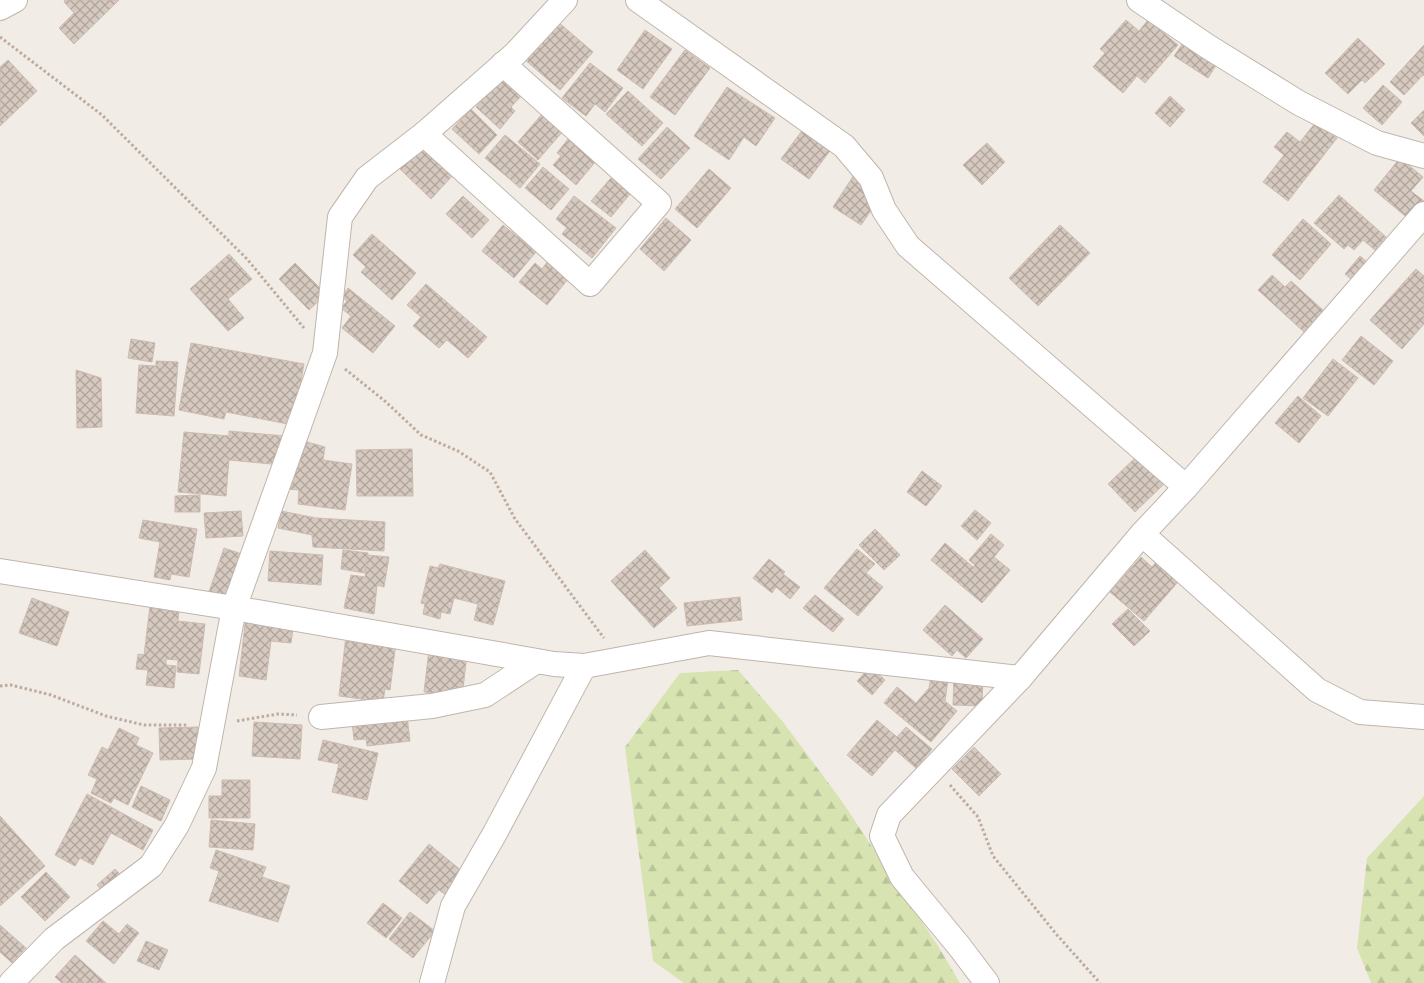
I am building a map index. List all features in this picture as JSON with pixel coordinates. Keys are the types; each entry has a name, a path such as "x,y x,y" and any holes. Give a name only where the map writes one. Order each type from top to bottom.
{"street":[{"path":"0,8 15,0"},
{"path":"11,983 54,939 151,866 177,825 204,768 234,608 325,353 340,217 367,178 424,134 515,54 565,0"},
{"path":"638,0 844,146 871,178 884,210 908,246 1186,487"},
{"path":"1139,0 1207,46 1299,103 1377,143 1424,156"},
{"path":"424,134 590,284 659,203 503,64"},
{"path":"986,983 959,946 902,877 882,836 889,815 1020,678 1142,534 1186,487 1424,214"},
{"path":"1142,534 1317,690 1360,712 1424,717"},
{"path":"0,571 234,608 535,662 584,666 708,643 1020,678"},
{"path":"321,717 432,706 485,695 535,662"},
{"path":"432,983 454,906 584,666"}],"path":[{"path":"0,37 102,115 247,259 325,353 386,402 421,435 458,451 490,472 515,519 620,660"},
{"path":"0,686 11,685 51,695 106,716 144,725 212,725 278,714 321,717"},
{"path":"934,768 978,817 993,856 1056,935 1100,983"}],"green space":[{"path":"738,670 783,722 841,800 938,946 960,983 684,983 653,961 625,747 680,673"},
{"path":"1424,796 1424,983 1371,983 1357,948 1367,858"}],"building":[{"path":"65,0 119,0 74,44 59,28 74,13 64,2"},
{"path":"1126,20 1139,31 1148,20 1178,45 1145,83 1137,76 1123,93 1093,67 1105,53 1100,49"},
{"path":"557,21 593,52 560,90 524,59"},
{"path":"645,30 672,49 643,89 617,70"},
{"path":"1187,37 1220,59 1208,78 1174,56"},
{"path":"1358,38 1385,64 1365,83 1362,80 1348,94 1325,73"},
{"path":"1424,45 1424,76 1404,95 1390,82"},
{"path":"685,50 710,68 675,115 650,97"},
{"path":"8,60 37,91 0,126 0,67"},
{"path":"590,63 623,88 605,112 595,104 586,116 562,98"},
{"path":"503,76 523,94 511,107 515,111 500,129 476,107"},
{"path":"1383,85 1402,102 1382,125 1363,108"},
{"path":"727,87 775,118 756,146 744,137 729,160 694,136"},
{"path":"628,91 663,123 642,146 606,114"},
{"path":"1170,96 1185,110 1170,127 1155,113"},
{"path":"471,109 497,135 479,154 452,129"},
{"path":"1424,110 1424,136 1411,123"},
{"path":"542,114 563,131 538,160 518,142"},
{"path":"1316,122 1337,138 1288,201 1263,182 1284,155 1274,147 1287,132 1300,142"},
{"path":"667,127 690,148 661,179 638,159"},
{"path":"804,128 832,148 809,179 781,159"},
{"path":"505,135 540,164 520,188 485,158"},
{"path":"568,139 596,161 576,185 553,165 561,156 557,153"},
{"path":"987,143 1005,162 982,185 963,165"},
{"path":"421,144 453,175 431,199 399,168"},
{"path":"1400,158 1423,177 1411,191 1424,203 1410,220 1374,190"},
{"path":"543,167 569,189 551,210 525,188"},
{"path":"709,169 731,188 697,228 675,209"},
{"path":"854,175 869,185 877,202 861,225 833,207"},
{"path":"611,178 630,194 611,217 591,201"},
{"path":"1339,195 1386,237 1375,250 1363,240 1354,250 1348,245 1344,249 1314,223"},
{"path":"463,196 489,220 472,238 446,214"},
{"path":"574,196 616,228 592,258 562,234 567,228 556,219"},
{"path":"666,218 691,240 664,271 640,249"},
{"path":"1303,219 1331,244 1300,280 1272,255"},
{"path":"503,225 536,252 514,278 482,251"},
{"path":"1060,225 1090,253 1038,306 1009,278"},
{"path":"372,234 416,273 392,300 361,272 366,267 353,255"},
{"path":"229,254 252,279 228,299 244,318 228,331 190,289"},
{"path":"1360,256 1373,267 1358,285 1345,274"},
{"path":"548,261 569,278 547,305 519,282 535,263 542,269"},
{"path":"295,263 326,294 309,310 279,279"},
{"path":"1416,269 1424,276 1424,324 1402,349 1370,320"},
{"path":"1272,275 1285,287 1291,281 1324,311 1304,332 1258,290"},
{"path":"426,284 487,337 468,358 447,340 439,348 413,326 421,317 407,305"},
{"path":"348,288 395,326 373,353 342,328 351,316 341,308 347,301 342,297"},
{"path":"1361,336 1393,361 1374,385 1342,360"},
{"path":"131,339 155,343 152,362 128,358"},
{"path":"191,343 304,364 293,425 226,412 224,419 179,410"},
{"path":"1333,359 1358,378 1328,416 1303,398"},
{"path":"156,361 178,362 174,416 136,413 139,365 156,366"},
{"path":"76,370 101,378 102,427 77,428"},
{"path":"1298,396 1321,416 1299,443 1275,423"},
{"path":"229,431 285,436 282,465 229,460 226,496 178,492 184,432 229,436"},
{"path":"300,440 325,447 323,460 352,464 345,510 298,504 299,490 288,489"},
{"path":"412,449 413,496 357,496 356,450"},
{"path":"1137,456 1164,484 1135,512 1108,484"},
{"path":"922,471 942,486 926,506 907,492"},
{"path":"200,495 200,512 175,512 175,496"},
{"path":"975,510 991,523 977,540 961,526"},
{"path":"241,511 243,536 206,538 204,513"},
{"path":"281,511 316,518 385,522 384,551 313,547 312,535 278,528"},
{"path":"143,520 197,529 189,577 171,574 170,580 154,577 160,542 139,538"},
{"path":"875,529 900,555 884,570 859,545"},
{"path":"991,534 1004,545 994,557 1010,570 982,603 931,560 945,543 973,567 975,565 969,560"},
{"path":"224,548 245,555 230,599 209,592"},
{"path":"857,549 875,564 866,573 883,587 858,616 824,588"},
{"path":"343,550 368,553 365,573 341,569"},
{"path":"645,550 670,578 659,588 677,608 654,628 611,581"},
{"path":"270,551 323,555 321,585 268,581"},
{"path":"367,555 389,557 384,587 377,585 374,614 344,608 351,575 365,577"},
{"path":"1161,556 1184,575 1144,621 1110,592 1141,557 1152,567"},
{"path":"769,559 785,572 783,574 800,587 790,599 776,587 772,593 753,578"},
{"path":"440,564 505,581 493,625 474,620 478,604 454,598 450,614 441,612 440,619 423,614 425,604 421,603 430,566 438,568"},
{"path":"815,595 844,619 833,632 803,608"},
{"path":"740,597 742,620 687,626 684,603"},
{"path":"32,598 69,612 57,646 19,633"},
{"path":"945,605 983,639 966,658 957,650 952,656 923,630"},
{"path":"150,606 179,610 178,621 205,624 199,674 177,672 178,660 166,659 166,665 176,666 174,688 146,685 148,670 136,669 138,654 144,655"},
{"path":"1128,609 1150,631 1134,646 1112,624"},
{"path":"246,616 294,622 291,643 271,641 266,680 239,676"},
{"path":"346,636 396,642 390,690 385,689 383,702 339,696"},
{"path":"429,650 467,654 462,697 424,692"},
{"path":"870,667 885,680 872,695 857,681"},
{"path":"931,676 948,679 945,701 929,688"},
{"path":"954,676 983,677 982,706 953,705"},
{"path":"897,687 916,703 929,688 957,711 931,742 884,703"},
{"path":"407,716 410,741 367,746 366,739 354,740 352,722"},
{"path":"877,720 897,737 906,727 932,749 916,768 895,750 872,776 847,755"},
{"path":"254,722 302,725 300,759 252,756"},
{"path":"198,727 199,759 160,760 159,728"},
{"path":"119,728 139,738 136,745 153,753 128,805 114,798 111,803 91,793 97,779 88,775 102,747 108,750"},
{"path":"323,740 378,753 367,800 332,792 339,764 318,760"},
{"path":"974,747 1001,774 979,796 952,769"},
{"path":"222,780 250,780 250,818 209,818 209,796 222,796"},
{"path":"141,786 170,800 161,821 132,807"},
{"path":"87,794 153,830 143,850 111,833 93,865 80,858 75,866 55,855"},
{"path":"0,816 45,866 0,906"},
{"path":"211,820 255,824 253,850 209,847"},
{"path":"429,844 468,876 450,898 439,890 427,904 399,881"},
{"path":"216,850 266,867 262,877 290,886 278,922 209,901 219,871 210,868"},
{"path":"115,869 125,880 107,896 97,885"},
{"path":"46,872 70,897 45,921 21,897"},
{"path":"383,903 402,918 386,938 367,923"},
{"path":"410,912 435,931 413,958 389,939"},
{"path":"103,921 119,934 127,924 139,933 114,964 86,941"},
{"path":"0,925 26,948 12,963 0,952"},
{"path":"146,941 168,950 159,970 137,961"},
{"path":"75,955 106,983 62,983 55,977"}]}
